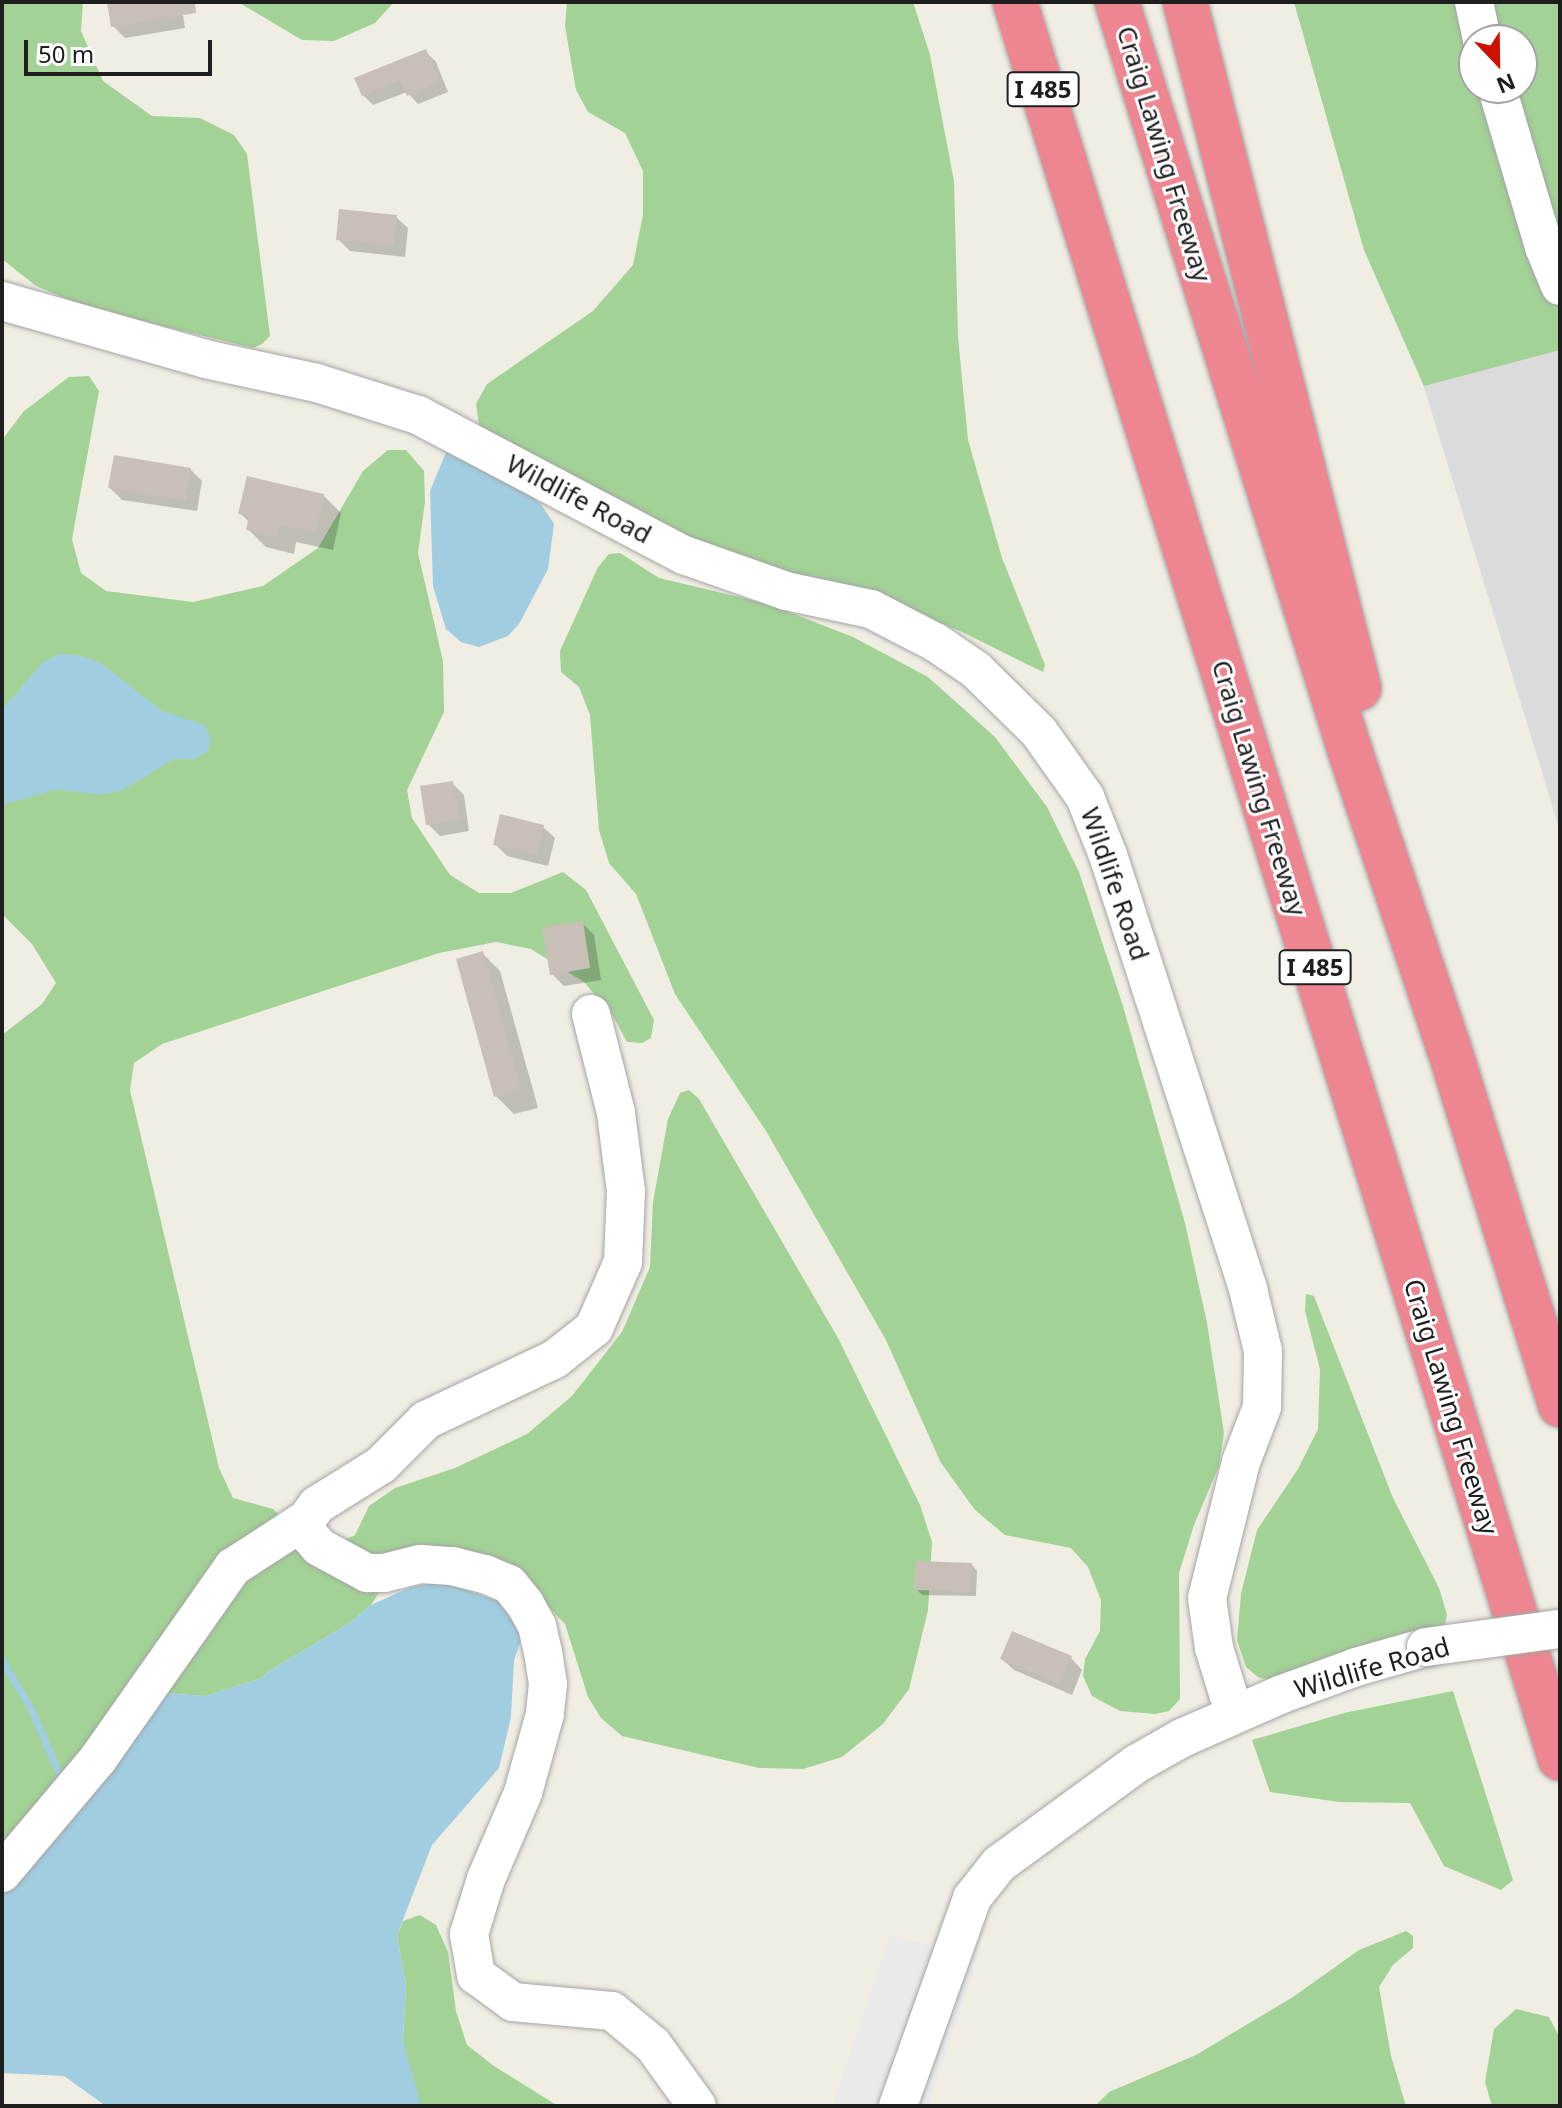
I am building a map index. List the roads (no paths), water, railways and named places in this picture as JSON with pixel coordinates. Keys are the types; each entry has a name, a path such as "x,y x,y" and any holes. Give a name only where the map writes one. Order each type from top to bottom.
{"highway":[{"name":"Craig Lawing Freeway","path":"1015,2 1560,1758"},
{"name":"Craig Lawing Freeway","path":"1117,2 1350,751 1449,1048 1560,1405"},
{"path":"1185,2 1449,1048"}],"street":[{"path":"1474,2 1479,24"},
{"path":"1502,104 1544,247 1560,286"},
{"path":"2,280 62,318"},
{"name":"Wildlife Road","path":"2,301 205,359 317,383 418,415 684,555 786,591 871,609 935,642 976,670 1039,732 1085,797 1108,855 1248,1289 1263,1351 1262,1407 1241,1462 1207,1598 1214,1648 1234,1713"},
{"path":"2,1873 98,1759 233,1567 307,1519 317,1505 381,1465 426,1420 555,1359 594,1328 623,1262 626,1191 616,1113 591,1014"},
{"path":"307,1519 307,1533 319,1547 367,1573 384,1573 421,1564 452,1566 509,1584 525,1604 537,1626 543,1652 548,1684 545,1714 523,1793 486,1879 469,1934 476,1975 513,2002 612,2011 653,2045 697,2106"},
{"name":"Wildlife Road","path":"898,2106 972,1898 999,1864 1136,1764 1234,1713 1356,1667 1426,1647 1560,1629"}],"water":[{"path":"447,450 522,489 541,504 554,524 548,569 519,624 508,636 479,647 461,642 446,629 433,586 430,491"},
{"path":"58,654 78,655 101,663 162,711 205,725 211,740 208,751 194,759 174,759 121,791 100,795 58,789 2,805 2,710 42,663"},
{"path":"441,1581 498,1601 523,1633 514,1661 511,1717 499,1768 432,1845 397,1935 406,1986 403,2041 421,2106 106,2106 64,2076 2,2073 2,1895 157,1698 164,1693 205,1696 262,1678 348,1624 371,1605 411,1587"}],"waterway":[{"path":"2,1660 32,1711 59,1774"}]}
